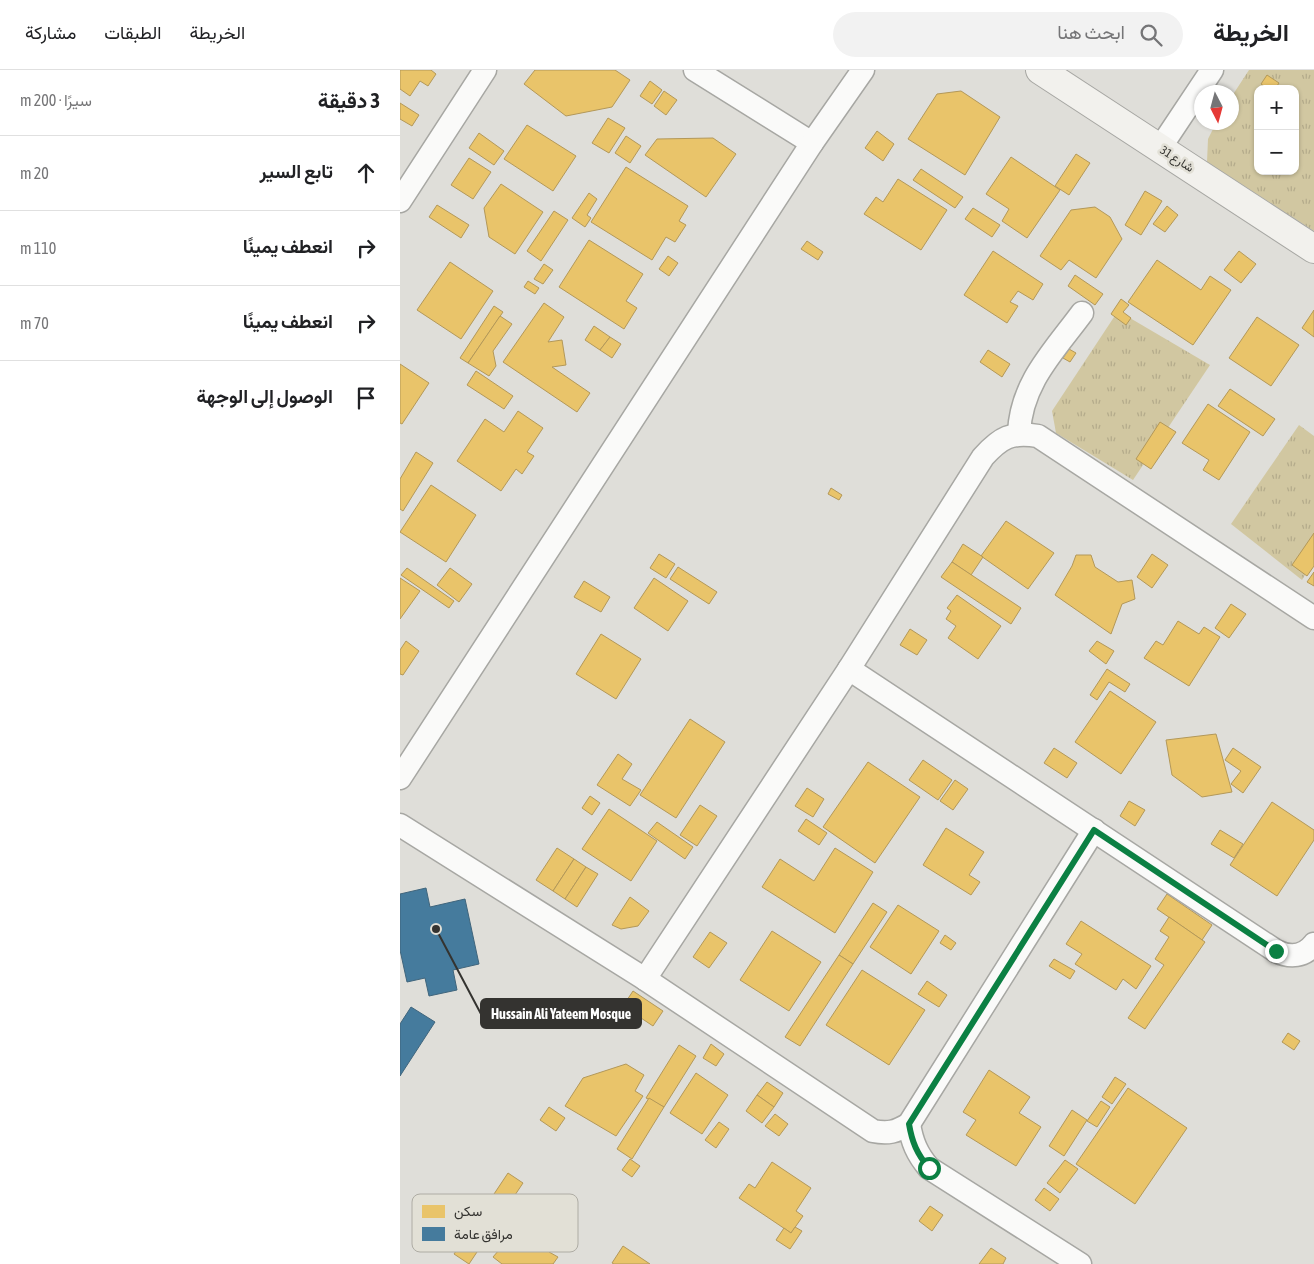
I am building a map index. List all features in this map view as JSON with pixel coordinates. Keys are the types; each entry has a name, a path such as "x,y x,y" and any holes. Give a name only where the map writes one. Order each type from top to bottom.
{"street":[{"path":"400,201 485,70"},
{"path":"696,70 812,143"},
{"path":"400,778 812,143 863,70"},
{"name":"شارع 31","path":"1040,70 1314,249"},
{"path":"1160,148 1212,70"},
{"path":"1019,433 1020,414 1025,396 1034,379 1082,313"},
{"path":"645,979 849,669 983,457 998,440 1019,433 1038,436 1314,618"},
{"path":"849,669 1285,955 1295,956 1305,953 1314,944"},
{"path":"400,825 645,979 873,1131 892,1132 909,1124 1094,830"},
{"path":"1262,940 1295,940 1314,930"},
{"path":"909,1124 912,1140 918,1155 929,1168 1080,1264"}],"green space":[{"path":"1249,70 1314,70 1314,231 1207,162 1208,139 1212,130 1239,130 1239,85"},
{"path":"1118,311 1210,365 1133,480 1056,433 1052,411"},
{"path":"1299,425 1314,436 1314,560 1302,580 1231,524"}],"building: سكن":[{"path":"400,70 431,70 436,74 428,86 420,81 410,96 400,89"},
{"path":"535,70 615,70 630,80 612,107 566,116 524,84"},
{"path":"1267,75 1279,83 1278,85 1261,84"},
{"path":"650,81 662,90 652,104 640,96"},
{"path":"664,91 677,100 666,115 654,106"},
{"path":"961,91 1000,117 965,175 908,139 937,94"},
{"path":"400,103 419,115 412,126 400,119"},
{"path":"608,118 625,128 609,153 592,143"},
{"path":"527,125 576,156 553,191 504,159"},
{"path":"877,131 894,144 883,161 865,148"},
{"path":"479,133 504,151 494,165 469,148"},
{"path":"626,136 641,146 630,163 615,153"},
{"path":"713,138 736,154 706,197 645,155 657,139"},
{"path":"1076,154 1090,163 1069,195 1055,186"},
{"path":"1011,157 1060,190 1027,238 1002,221 1009,209 986,194"},
{"path":"469,158 491,172 473,199 451,185"},
{"path":"626,167 688,206 679,221 686,225 675,242 666,237 652,260 591,222"},
{"path":"921,169 963,197 955,208 913,180"},
{"path":"898,179 947,210 921,250 864,214 876,197 883,202"},
{"path":"501,184 543,212 515,254 489,237 484,208"},
{"path":"1145,191 1162,201 1141,235 1125,225"},
{"path":"589,193 597,199 587,215 591,218 585,227 572,218"},
{"path":"437,205 469,225 461,238 429,217"},
{"path":"1167,206 1178,215 1165,232 1153,224"},
{"path":"1095,207 1110,217 1122,239 1096,278 1069,260 1061,270 1040,256 1071,210"},
{"path":"973,208 1000,225 992,237 965,219"},
{"path":"554,211 568,220 541,261 527,251"},
{"path":"589,240 643,274 626,301 637,308 624,329 559,287"},
{"path":"807,241 823,252 818,260 801,249"},
{"path":"993,251 1043,284 1033,300 1018,291 1010,302 1018,306 1007,323 964,295"},
{"path":"1239,251 1256,264 1241,283 1224,270"},
{"path":"668,256 678,263 669,276 659,269"},
{"path":"1157,260 1201,290 1210,276 1231,290 1193,345 1128,302"},
{"path":"450,262 493,291 461,339 417,310"},
{"path":"544,264 553,270 543,284 534,279"},
{"path":"1075,275 1103,294 1095,305 1068,286"},
{"path":"528,281 539,288 535,294 524,287"},
{"path":"1121,299 1129,305 1123,312 1131,318 1126,325 1111,314"},
{"path":"544,303 564,317 548,342 562,340 566,365 552,367 590,393 577,412 503,362"},
{"path":"494,306 503,312 468,363 460,358"},
{"path":"1314,310 1314,337 1302,328"},
{"path":"500,316 512,324 493,351 496,366 489,376 468,363"},
{"path":"1257,317 1299,345 1271,386 1229,358"},
{"path":"594,326 610,337 600,350 585,340"},
{"path":"610,337 621,344 612,358 600,350"},
{"path":"1069,349 1076,353 1070,362 1063,358"},
{"path":"988,350 1010,364 1002,377 980,362"},
{"path":"400,364 429,383 402,424 400,423"},
{"path":"476,371 513,396 504,409 467,385"},
{"path":"1230,389 1275,419 1263,436 1218,406"},
{"path":"1208,404 1250,432 1219,480 1203,470 1209,460 1182,443"},
{"path":"518,411 543,428 527,452 534,456 522,474 516,469 501,491 457,461 485,419 504,432"},
{"path":"1160,422 1176,432 1151,469 1136,459"},
{"path":"416,452 433,463 403,511 400,509 400,479"},
{"path":"431,485 476,515 446,562 400,532"},
{"path":"831,488 842,495 839,500 828,494"},
{"path":"1006,521 1054,553 1028,589 981,556"},
{"path":"1314,533 1314,566 1307,576 1292,565"},
{"path":"963,544 983,557 971,575 952,562"},
{"path":"659,554 675,564 666,578 650,568"},
{"path":"1152,554 1168,565 1152,588 1137,577"},
{"path":"1076,555 1091,555 1095,567 1118,582 1132,580 1135,599 1122,604 1111,634 1055,595 1072,566"},
{"path":"952,562 1021,608 1011,624 941,577"},
{"path":"678,567 717,592 709,604 670,579"},
{"path":"407,568 454,601 449,608 401,575"},
{"path":"450,568 472,584 459,602 437,585"},
{"path":"1314,572 1314,586 1307,582"},
{"path":"400,578 420,591 400,619"},
{"path":"654,578 688,601 668,631 634,608"},
{"path":"584,581 610,597 601,612 574,597"},
{"path":"957,595 1001,626 978,659 948,638 956,626 946,619 951,611 947,608"},
{"path":"1231,604 1246,614 1229,638 1215,628"},
{"path":"1178,621 1199,634 1204,627 1220,637 1189,686 1144,658 1156,641 1163,645"},
{"path":"910,629 927,640 917,655 900,645"},
{"path":"601,634 641,659 616,699 576,674"},
{"path":"406,641 419,651 403,675 400,674 400,650"},
{"path":"1097,641 1114,651 1106,664 1089,651"},
{"path":"1107,669 1130,684 1125,692 1109,682 1097,700 1090,695"},
{"path":"1110,691 1156,722 1121,774 1075,742"},
{"path":"690,719 725,742 676,818 640,795"},
{"path":"1216,734 1232,792 1202,797 1172,775 1166,740"},
{"path":"1054,748 1077,763 1067,778 1044,763"},
{"path":"1233,748 1261,767 1243,793 1231,784 1241,771 1225,760"},
{"path":"618,754 632,764 622,779 641,790 630,806 597,785"},
{"path":"923,760 952,780 938,800 909,780"},
{"path":"868,762 920,797 875,863 823,827"},
{"path":"955,780 968,789 953,810 940,801"},
{"path":"807,788 824,799 813,817 795,806"},
{"path":"590,796 600,803 592,815 582,808"},
{"path":"1129,801 1145,810 1135,826 1120,816"},
{"path":"1272,802 1314,830 1314,840 1277,896 1230,865"},
{"path":"700,805 717,816 697,846 680,835"},
{"path":"609,809 657,841 631,881 582,849"},
{"path":"806,819 827,833 819,845 798,831"},
{"path":"657,822 693,847 685,859 648,833"},
{"path":"946,828 984,852 969,875 980,882 971,895 923,865"},
{"path":"1220,830 1243,844 1234,858 1211,844"},
{"path":"557,848 574,859 553,891 536,880"},
{"path":"835,848 873,872 835,933 762,887 780,859 814,881"},
{"path":"574,859 586,867 565,899 553,891"},
{"path":"586,867 598,874 577,907 565,899"},
{"path":"1167,894 1212,925 1202,940 1157,909"},
{"path":"630,897 649,911 638,926 621,929 612,925"},
{"path":"873,903 887,912 853,964 839,955"},
{"path":"898,905 939,931 911,974 870,947"},
{"path":"1169,917 1205,942 1145,1029 1128,1018 1164,965 1155,959 1169,937 1160,931"},
{"path":"1081,921 1151,966 1136,989 1123,979 1116,990 1075,964 1082,954 1066,944"},
{"path":"772,931 821,962 789,1011 740,980"},
{"path":"710,932 727,943 709,968 693,957"},
{"path":"945,935 956,943 951,950 940,943"},
{"path":"839,955 853,964 800,1046 785,1037"},
{"path":"1054,959 1075,971 1070,979 1049,966"},
{"path":"862,970 925,1010 889,1065 826,1025"},
{"path":"927,981 947,995 939,1007 918,994"},
{"path":"633,991 663,1011 653,1026 623,1006"},
{"path":"1288,1033 1300,1041 1294,1050 1282,1042"},
{"path":"711,1044 724,1054 716,1066 703,1058"},
{"path":"679,1045 696,1056 664,1107 646,1098"},
{"path":"626,1064 644,1075 635,1091 643,1096 616,1136 565,1106 583,1078"},
{"path":"989,1070 1030,1097 1019,1113 1041,1127 1016,1166 966,1135 976,1120 963,1112"},
{"path":"696,1073 728,1095 702,1134 670,1113"},
{"path":"1115,1077 1126,1084 1112,1104 1102,1097"},
{"path":"767,1082 783,1093 774,1107 757,1095"},
{"path":"1128,1088 1187,1128 1135,1204 1076,1164"},
{"path":"757,1095 774,1107 762,1123 746,1111"},
{"path":"649,1098 664,1107 632,1159 617,1149"},
{"path":"1101,1101 1110,1107 1097,1127 1087,1121"},
{"path":"549,1107 565,1118 556,1131 540,1120"},
{"path":"1072,1110 1087,1120 1064,1156 1049,1146"},
{"path":"775,1114 788,1124 779,1136 765,1126"},
{"path":"719,1122 729,1129 716,1148 705,1140"},
{"path":"630,1159 640,1166 632,1177 622,1170"},
{"path":"1065,1160 1078,1169 1060,1193 1047,1183"},
{"path":"772,1162 811,1188 796,1211 803,1216 791,1233 739,1198 749,1184 755,1188"},
{"path":"508,1173 523,1183 516,1194 494,1194"},
{"path":"1044,1188 1059,1199 1050,1211 1035,1200"},
{"path":"930,1206 943,1215 932,1231 919,1221"},
{"path":"795,1227 802,1231 790,1249 776,1240 784,1228 791,1233"},
{"path":"623,1246 650,1264 612,1263"},
{"path":"991,1248 1006,1258 1003,1264 979,1264"},
{"path":"455,1252 477,1252 469,1264 454,1254"},
{"path":"497,1252 549,1252 558,1257 553,1264 502,1264 493,1257"}],"building: مرافق عامة":[{"path":"426,888 430,907 465,899 479,964 453,970 457,990 429,996 425,978 407,982 400,950 400,894"},
{"path":"411,1007 435,1022 400,1076 400,1024"}],"place":[{"name":"Hussain Ali Yateem Mosque","path":"436,929"}],"route":[{"path":"929,1168 918,1155 912,1140 909,1124 1094,830 1276,951"}]}
